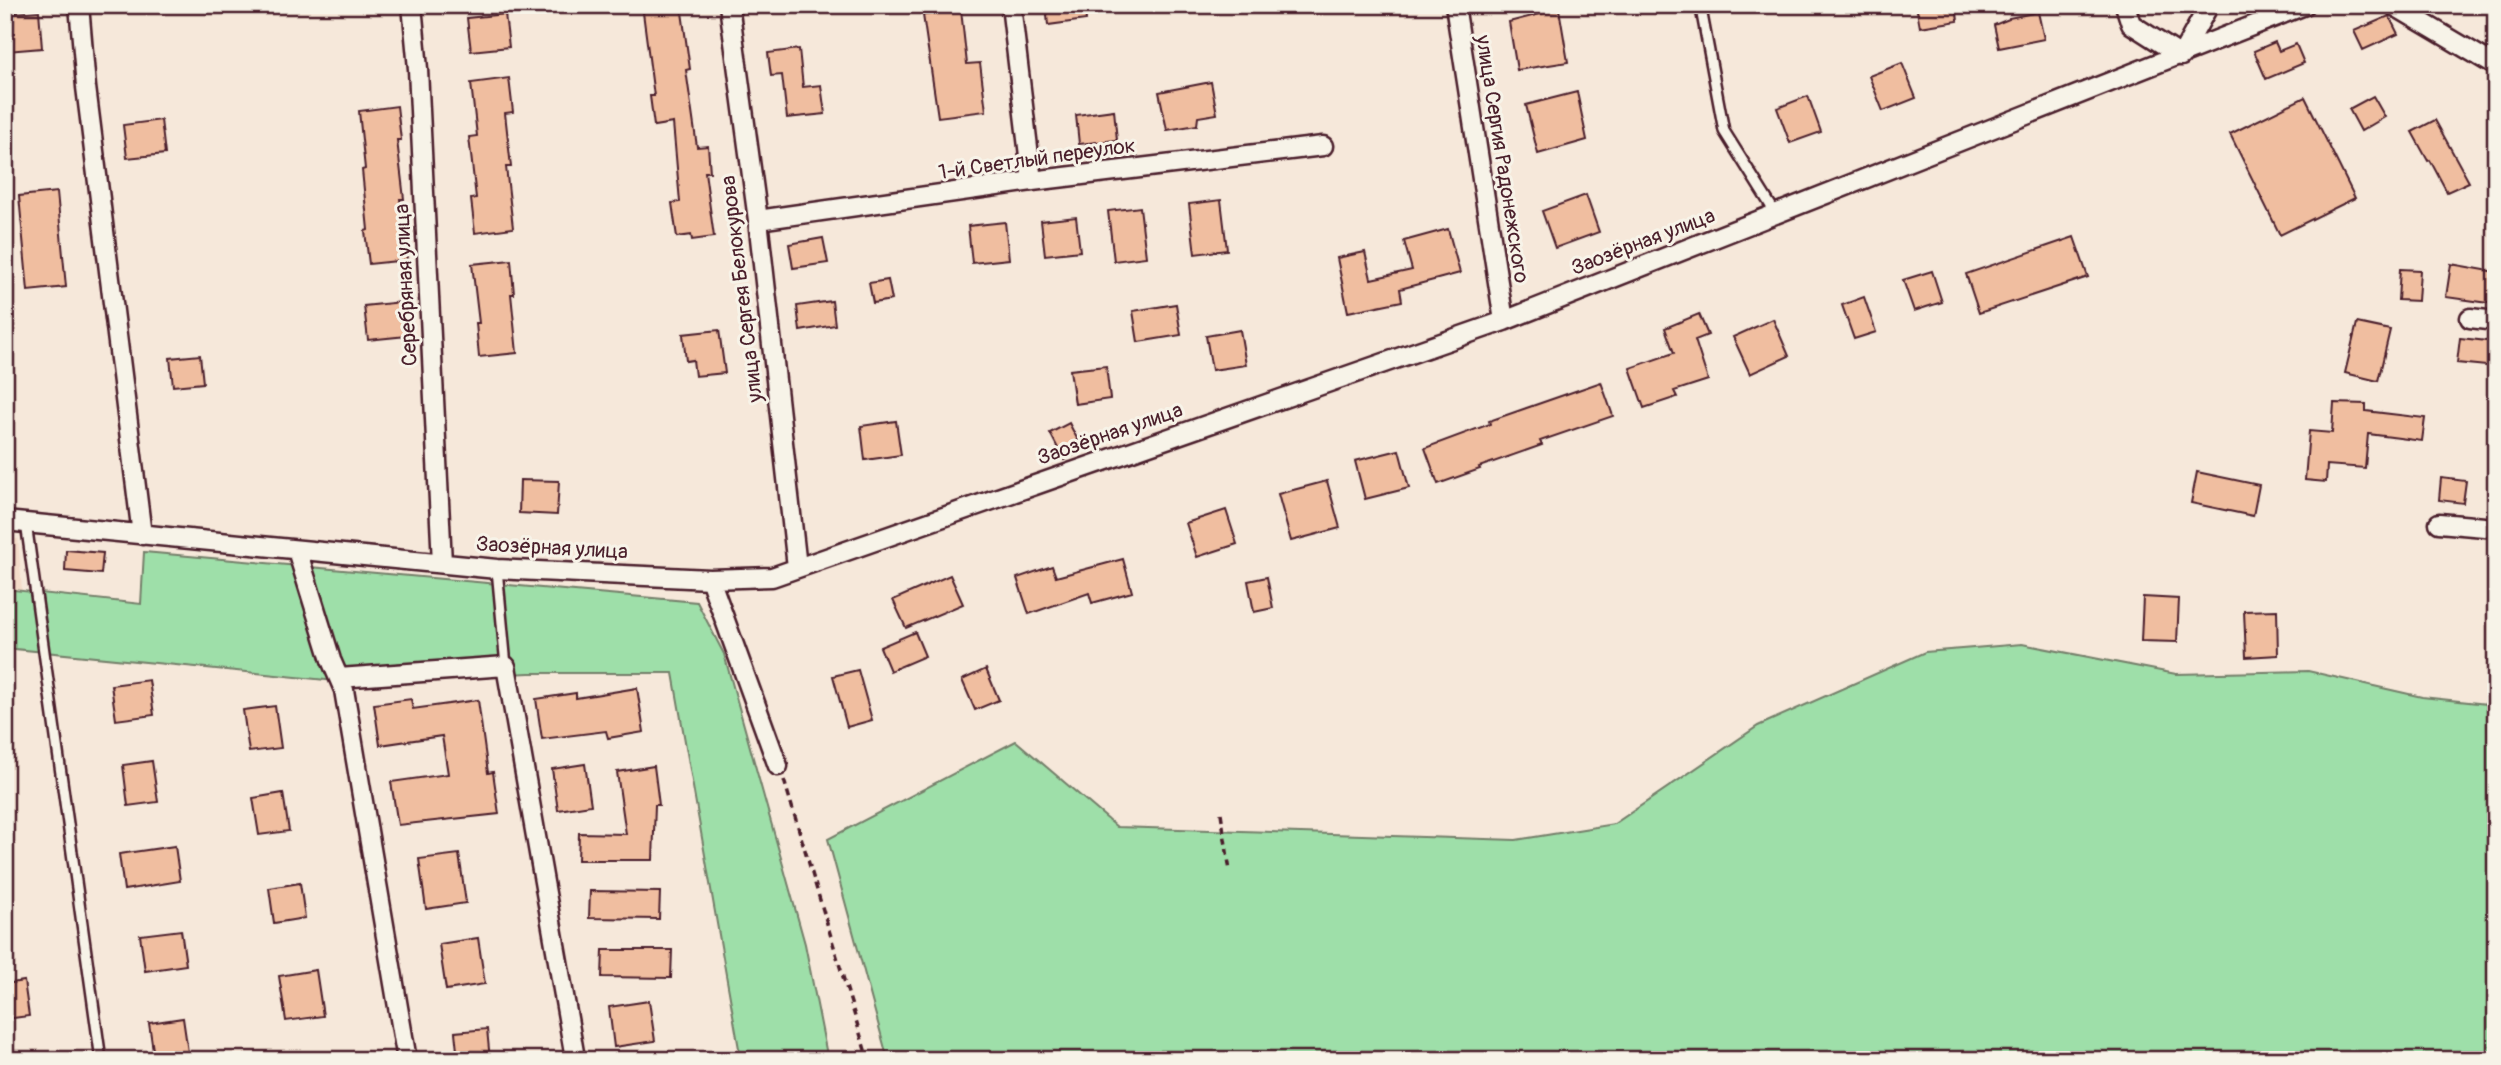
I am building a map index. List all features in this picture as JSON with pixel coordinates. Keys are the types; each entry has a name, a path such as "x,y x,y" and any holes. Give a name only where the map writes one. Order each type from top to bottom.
{"street":[{"path":"79,5 86,87 142,535"},
{"name":"Серебряная улица","path":"412,5 418,69 442,563"},
{"name":"улица Сергея Белокурова","path":"729,5 758,220 797,567"},
{"path":"1011,5 1032,181"},
{"name":"улица Сергия Радонежского","path":"1455,5 1504,321"},
{"path":"2126,5 2131,24 2181,56 2209,5"},
{"name":"Заозёрная улица","path":"5,521 497,569 710,579 772,578 1504,321 2305,5"},
{"path":"2393,5 2496,66"},
{"name":"1-й Светлый переулок","path":"758,220 1032,181 1322,146"},
{"path":"2470,318 2496,321"},
{"path":"2440,523 2496,528"},
{"path":"297,550 331,660 344,690 407,1060"},
{"path":"710,579 778,765"},
{"path":"339,678 506,666 575,1058"}],"lane":[{"path":"1701,9 1724,131 1776,214"},
{"path":"26,523 101,1060"},
{"path":"497,569 506,666"}],"path":[{"path":"778,765 868,1060"},
{"path":"1221,813 1230,871"}],"shaded area":[{"path":"5,539 18,539 22,590 5,589"}],"green space":[{"path":"144,552 697,602 724,654 805,944 828,1060 741,1060 673,673 529,673 346,682 5,648 5,589 141,604"},
{"path":"2022,644 2176,674 2308,671 2422,697 2496,705 2496,1060 888,1060 828,839 1016,741 1117,827 1516,840 1614,824 1758,726 1925,652"}],"building":[{"path":"642,5 681,5 690,69 686,70 697,147 708,146 710,172 705,172 714,237 692,240 691,235 677,237 672,203 680,202 673,123 654,126 650,96 654,96"},
{"path":"1046,5 1084,5 1086,20 1048,25"},
{"path":"1916,5 1956,5 1958,21 1920,27"},
{"path":"1559,9 1568,62 1517,70 1509,22"},
{"path":"961,10 967,64 980,63 986,111 938,117 923,15"},
{"path":"39,11 42,48 7,51 5,14"},
{"path":"2038,12 2044,39 1999,48 1994,25 2009,18"},
{"path":"505,14 509,47 471,51 467,18"},
{"path":"2389,16 2398,34 2363,50 2354,31"},
{"path":"2275,42 2279,51 2296,44 2304,63 2266,79 2254,51"},
{"path":"799,49 803,87 821,85 825,114 787,118 782,75 771,76 768,53"},
{"path":"1902,63 1916,98 1883,111 1869,76"},
{"path":"509,78 513,112 505,113 511,167 506,167 513,228 475,233 471,199 476,198 469,137 477,136 471,83"},
{"path":"1211,82 1217,114 1198,117 1197,125 1167,130 1159,92"},
{"path":"1577,92 1587,140 1538,154 1526,105"},
{"path":"1808,96 1821,132 1790,143 1777,108"},
{"path":"2373,96 2385,117 2361,131 2349,109"},
{"path":"2305,97 2355,198 2280,235 2230,134"},
{"path":"397,106 401,140 397,140 404,199 400,199 407,260 369,264 362,170 365,169 359,111"},
{"path":"1114,110 1117,140 1079,144 1076,115"},
{"path":"161,120 165,154 127,158 123,125"},
{"path":"2435,120 2469,182 2447,192 2412,132"},
{"path":"57,192 66,287 28,291 19,196"},
{"path":"1586,195 1599,232 1555,248 1542,211"},
{"path":"1221,200 1227,250 1195,254 1189,204"},
{"path":"1140,207 1146,257 1114,261 1108,211"},
{"path":"1076,217 1080,251 1045,255 1041,221"},
{"path":"1005,222 1009,259 972,263 968,226"},
{"path":"1448,229 1460,273 1400,289 1402,301 1348,312 1337,258 1365,252 1371,279 1412,270 1404,241"},
{"path":"2074,237 2088,277 1979,313 1966,274"},
{"path":"823,238 828,263 793,268 789,244"},
{"path":"511,260 514,294 511,294 517,353 479,357 476,323 479,323 472,264"},
{"path":"2451,264 2496,272 2496,304 2446,297"},
{"path":"2400,269 2420,270 2418,301 2398,300"},
{"path":"1932,271 1942,302 1914,311 1903,280"},
{"path":"888,280 892,300 873,303 869,283"},
{"path":"1864,297 1876,332 1854,339 1842,305"},
{"path":"832,301 835,325 800,331 797,306"},
{"path":"402,302 406,336 368,340 364,306"},
{"path":"1176,304 1181,335 1138,342 1133,311"},
{"path":"1699,314 1708,335 1695,340 1708,380 1674,391 1677,397 1644,408 1630,368 1674,353 1665,328"},
{"path":"1773,319 1789,356 1750,374 1733,337"},
{"path":"2357,323 2390,330 2378,381 2345,373"},
{"path":"719,330 725,373 695,376 693,360 686,361 683,334"},
{"path":"1240,330 1246,365 1212,370 1206,336"},
{"path":"2460,338 2496,342 2496,367 2457,363"},
{"path":"200,355 203,383 173,386 170,358"},
{"path":"1106,366 1110,399 1075,404 1070,370"},
{"path":"1601,382 1613,416 1540,441 1542,445 1438,484 1425,448 1490,424 1489,421"},
{"path":"2334,403 2366,404 2366,411 2425,418 2422,441 2368,434 2365,468 2327,465 2326,482 2305,480 2309,431 2332,433"},
{"path":"896,421 901,455 865,460 861,426"},
{"path":"1069,423 1083,450 1064,460 1050,433"},
{"path":"1399,450 1409,488 1365,499 1355,461"},
{"path":"2197,472 2259,485 2253,516 2191,503"},
{"path":"2441,478 2466,481 2463,503 2439,500"},
{"path":"520,480 559,481 557,515 519,513"},
{"path":"1327,481 1340,528 1291,541 1278,494"},
{"path":"1226,510 1237,544 1197,557 1186,523"},
{"path":"66,550 103,553 101,574 65,571"},
{"path":"1123,559 1132,592 1092,603 1089,593 1029,614 1017,578 1052,566 1056,577"},
{"path":"950,575 963,604 906,628 893,600"},
{"path":"1267,577 1273,608 1254,612 1248,581"},
{"path":"2143,597 2179,599 2177,642 2141,641"},
{"path":"2277,610 2278,655 2246,657 2244,611"},
{"path":"915,632 925,656 890,671 880,647"},
{"path":"986,669 999,700 975,710 962,680"},
{"path":"858,670 872,720 847,727 833,676"},
{"path":"149,680 154,715 116,720 111,685"},
{"path":"637,688 644,732 608,738 606,731 542,739 536,699 576,693 576,698"},
{"path":"411,699 413,709 478,700 488,773 493,772 499,814 398,825 391,782 448,774 442,736 380,745 374,704"},
{"path":"275,706 281,748 249,752 243,710"},
{"path":"152,761 158,802 128,806 123,765"},
{"path":"585,764 591,805 558,810 552,769"},
{"path":"654,766 659,805 655,805 653,860 578,860 579,833 626,834 617,772"},
{"path":"283,793 289,831 259,835 253,798"},
{"path":"175,846 180,881 124,890 119,854"},
{"path":"459,854 466,903 426,909 419,859"},
{"path":"300,883 305,918 274,923 269,888"},
{"path":"590,891 660,892 659,919 589,918"},
{"path":"181,930 186,965 145,971 140,935"},
{"path":"478,938 485,984 446,990 439,944"},
{"path":"603,950 672,950 671,978 602,977"},
{"path":"316,970 323,1016 286,1021 279,976"},
{"path":"24,981 29,1016 5,1019 5,984"},
{"path":"649,1001 655,1041 614,1047 609,1007"},
{"path":"183,1018 188,1052 154,1057 149,1023"},
{"path":"487,1029 490,1060 458,1060 455,1032"}]}
